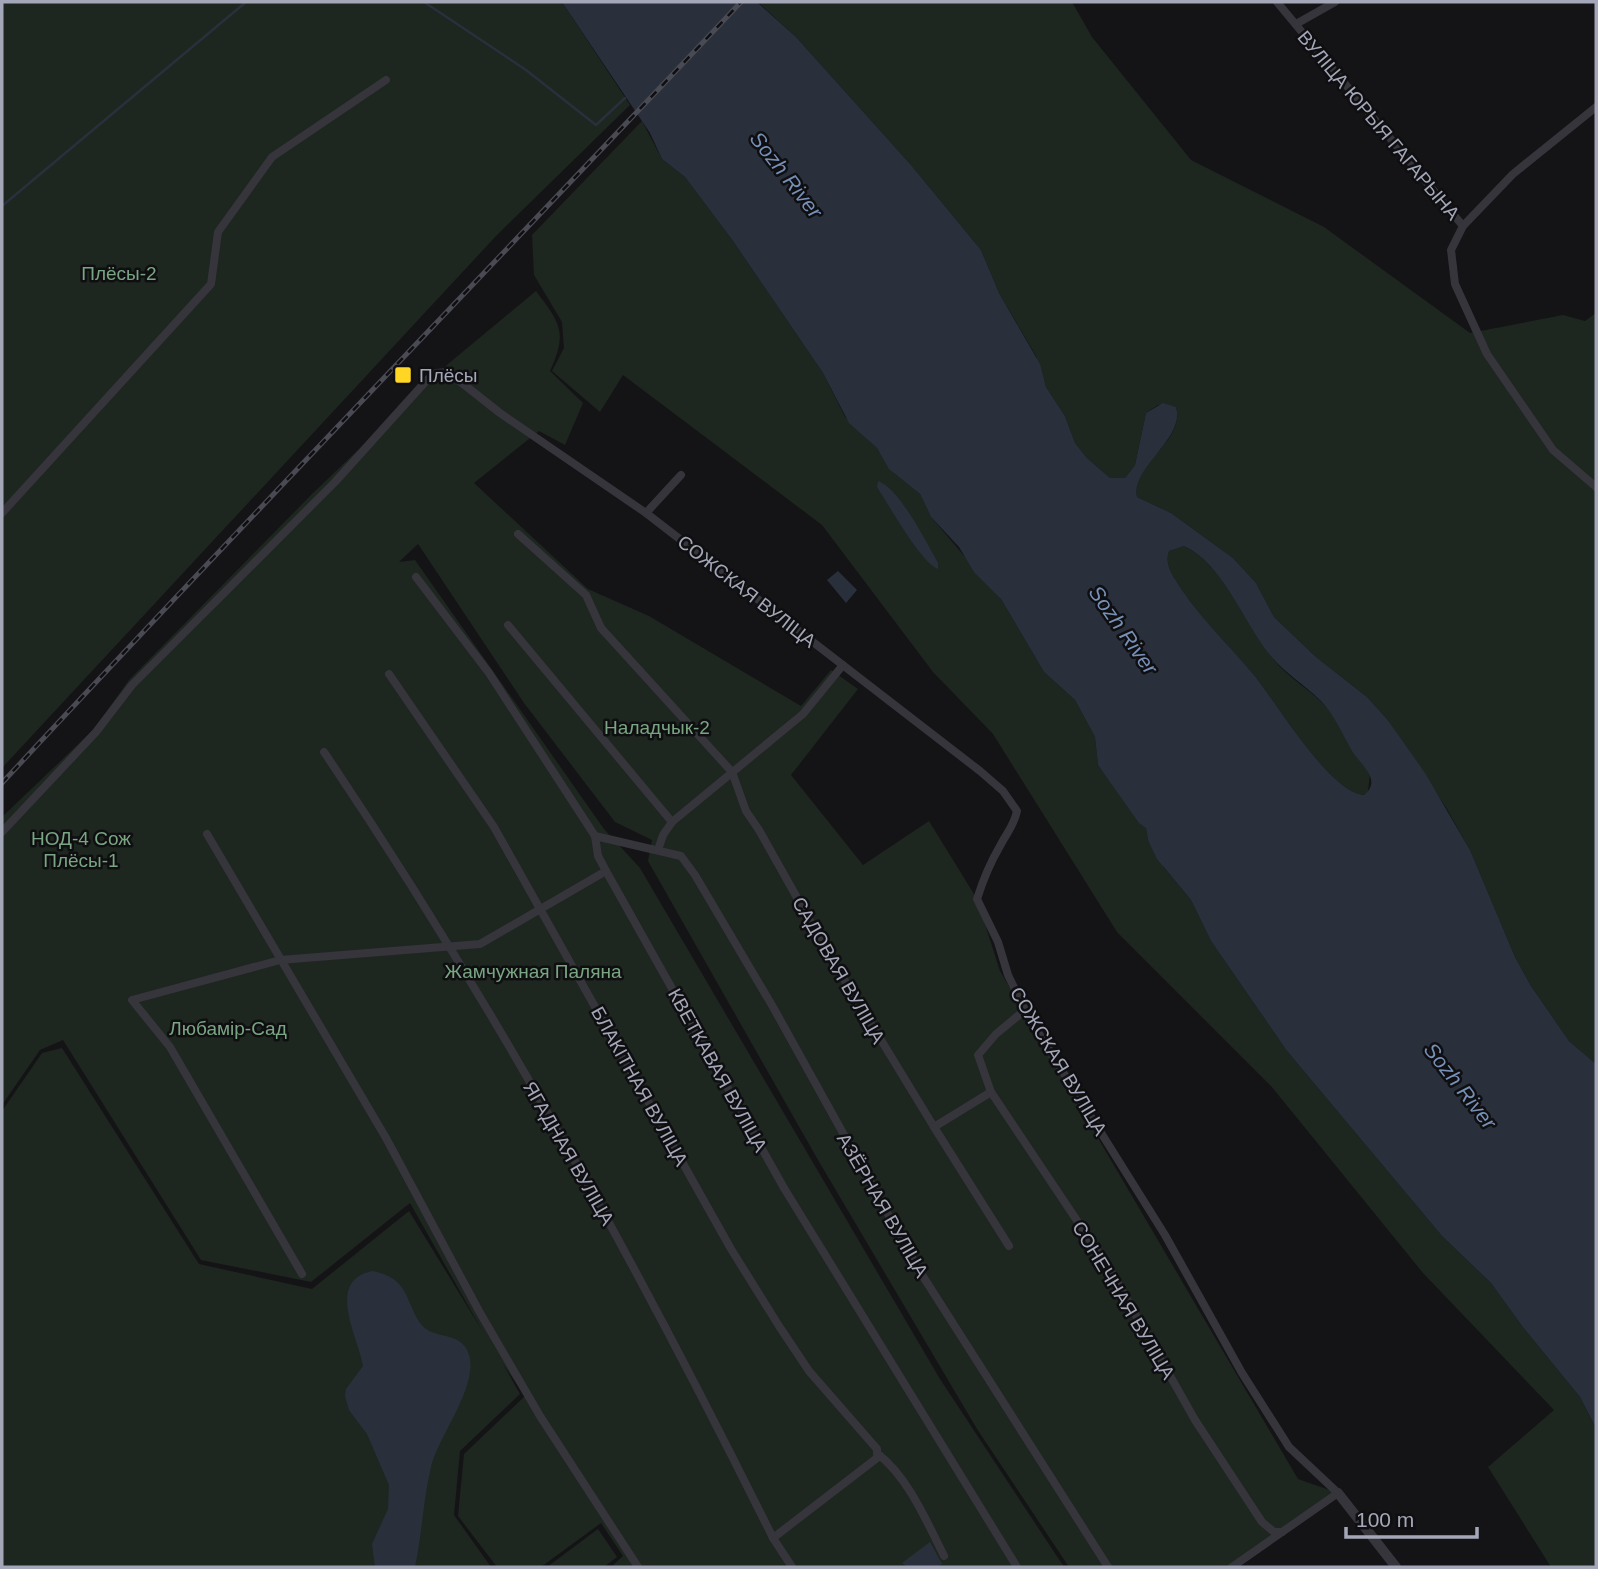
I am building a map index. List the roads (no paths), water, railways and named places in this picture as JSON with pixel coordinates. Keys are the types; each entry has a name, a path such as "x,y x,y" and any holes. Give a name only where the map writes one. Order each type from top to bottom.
{"street":[{"name":"ВУЛІЦА ЮРЫЯ ГАГАРЫНА","path":"1277,2 1462,226"},
{"name":"ВУЛІЦА ЮРЫЯ ГАГАРЫНА","path":"1296,24 1335,2"},
{"path":"2,513 211,284 218,232 272,157 386,80"},
{"path":"1596,107 1513,174 1462,226 1451,250 1455,284 1478,338 1553,450 1596,487"},
{"name":"СОЖСКАЯ ВУЛІЦА","path":"2,832 96,732 132,685 335,482 436,373 448,372 500,413 646,513 1003,791 1017,811 1014,827 1002,842 985,874 977,899 995,935 1007,975 1165,1236 1242,1373 1289,1447 1338,1493"},
{"path":"646,513 681,475"},
{"path":"517,534 586,595 601,628 732,772"},
{"name":"КВЕТКАВАЯ ВУЛІЦА","path":"416,577 489,673 596,836 598,856 606,871 784,1188 1017,1567"},
{"path":"508,625 672,822"},
{"path":"659,850 663,835 672,822 803,714 843,665"},
{"name":"БЛАКІТНАЯ ВУЛІЦА","path":"389,674 494,827 731,1249 779,1326 809,1371 891,1466 944,1556"},
{"name":"ЯГАДНАЯ ВУЛІЦА","path":"324,752 451,945 605,1215 773,1538 792,1567"},
{"name":"САДОВАЯ ВУЛІЦА","path":"732,772 746,811 760,830 875,1034 1009,1246"},
{"path":"207,834 386,1138 478,1311 540,1416 638,1567"},
{"name":"АЗЁРНАЯ ВУЛІЦА","path":"596,836 681,856 695,875 773,1007 919,1270 1108,1567"},
{"path":"302,1273 170,1047 132,1000 280,960 480,944 606,871"},
{"name":"СОНЕЧНАЯ ВУЛІЦА","path":"1026,1010 996,1034 978,1055 980,1068 991,1092 1112,1273 1195,1420 1262,1522 1274,1532 1283,1531"},
{"path":"934,1127 991,1092"},
{"path":"773,1538 878,1454"},
{"path":"1232,1567 1338,1493 1396,1567"}],"water":[{"name":"Sozh River","path":"562,2 757,2 796,37 911,165 981,250 999,293 1040,364 1046,387 1065,416 1075,443 1087,458 1110,478 1125,478 1135,465 1146,413 1163,403 1176,407 1177,419 1173,430 1142,475 1137,486 1137,497 1171,513 1233,558 1256,583 1274,617 1316,657 1367,697 1387,719 1425,773 1470,850 1515,957 1531,986 1569,1041 1596,1064 1596,1428 1580,1397 1491,1283 1442,1236 1287,1051 1211,941 1191,900 1157,859 1148,840 1146,828 1139,823 1098,765 1095,737 1075,700 1044,672 1001,599 974,572 959,547 931,517 920,494 889,469 877,448 849,423 823,373 733,241 685,177 662,159 650,133","holes":["1184,546 1198,554 1221,579 1269,654 1321,701 1330,713 1371,778 1369,789 1364,795 1350,790 1320,763 1254,675 1182,590 1169,567 1169,551"]},
{"path":"878,481 895,494 903,505 920,530 938,563 938,569 923,556 906,532 877,487"},
{"path":"838,571 857,590 846,603 827,580"},
{"path":"373,1271 399,1284 420,1323 430,1331 462,1343 470,1361 470,1375 465,1391 431,1467 415,1567 375,1567 372,1544 388,1509 389,1485 367,1434 349,1410 345,1396 346,1389 363,1366 351,1326 347,1298 350,1286 358,1277"},
{"path":"930,1542 942,1564 937,1567 907,1567 902,1563"}],"waterway":[{"path":"2,206 246,2"},
{"path":"424,2 526,70 596,125 625,98"}],"railway":[{"path":"2,783 741,2"}],"place":[{"name":"Плёсы","path":"403,375"}],"park label":[{"name":"Плёсы-2","path":"119,273"},
{"name":"Наладчык-2","path":"657,727"},
{"name":"НОД-4 Сож Плёсы-1","path":"81,849"},
{"name":"Жамчужная Паляна","path":"533,971"},
{"name":"Любамір-Сад","path":"228,1028"}]}
